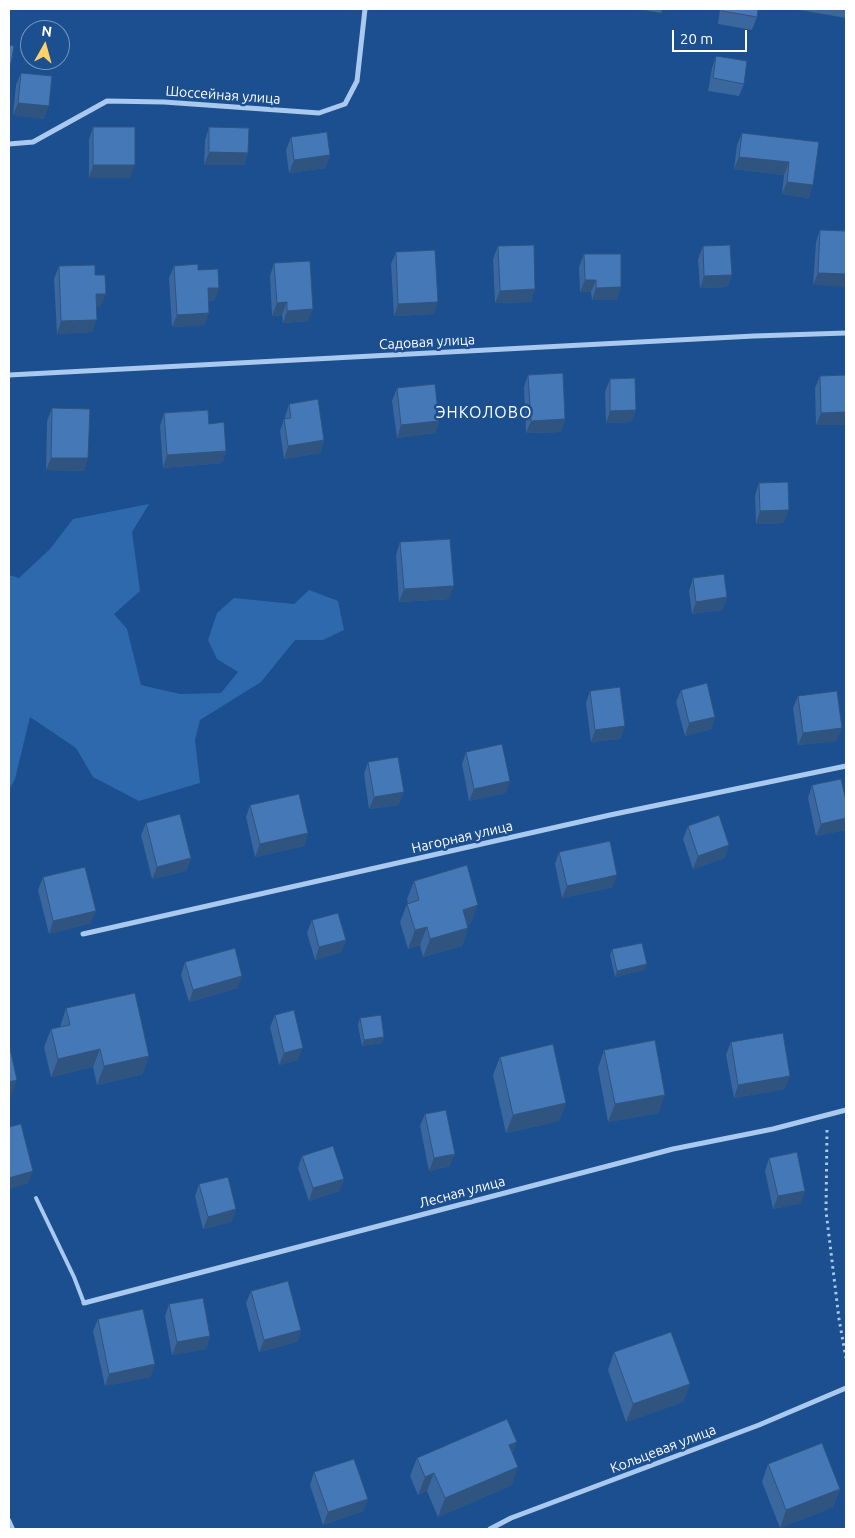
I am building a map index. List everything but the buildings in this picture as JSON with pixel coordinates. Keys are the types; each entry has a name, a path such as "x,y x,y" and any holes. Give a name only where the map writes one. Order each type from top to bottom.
{"street":[{"name":"Шоссейная улица","path":"9,144 32,142 107,101 164,102 319,113 345,104 357,81 365,9"},
{"name":"Садовая улица","path":"9,375 846,333"},
{"name":"Нагорная улица","path":"84,934 610,814 846,766"},
{"name":"Лесная улица","path":"84,1303 673,1149 773,1129 846,1110"},
{"name":"Кольцевая улица","path":"490,1529 511,1518 759,1425 845,1389"}],"lane":[{"path":"36,1198 74,1277 84,1303"},
{"path":"845,1389 846,1396"},
{"path":"9,1520 13,1529"}],"path":[{"path":"827,1115 826,1211 839,1319 846,1358"}],"shaded area":[{"path":"149,504 132,532 140,591 114,614 127,629 141,685 180,694 221,693 238,672 217,659 208,640 217,613 234,598 294,604 309,590 338,601 344,630 323,640 295,640 261,682 200,720 195,740 200,783 139,801 93,777 76,748 30,717 15,779 9,790 9,575 19,578 50,549 73,519"}],"district":[{"name":"ЭНКОЛОВО","path":"484,413"}]}
